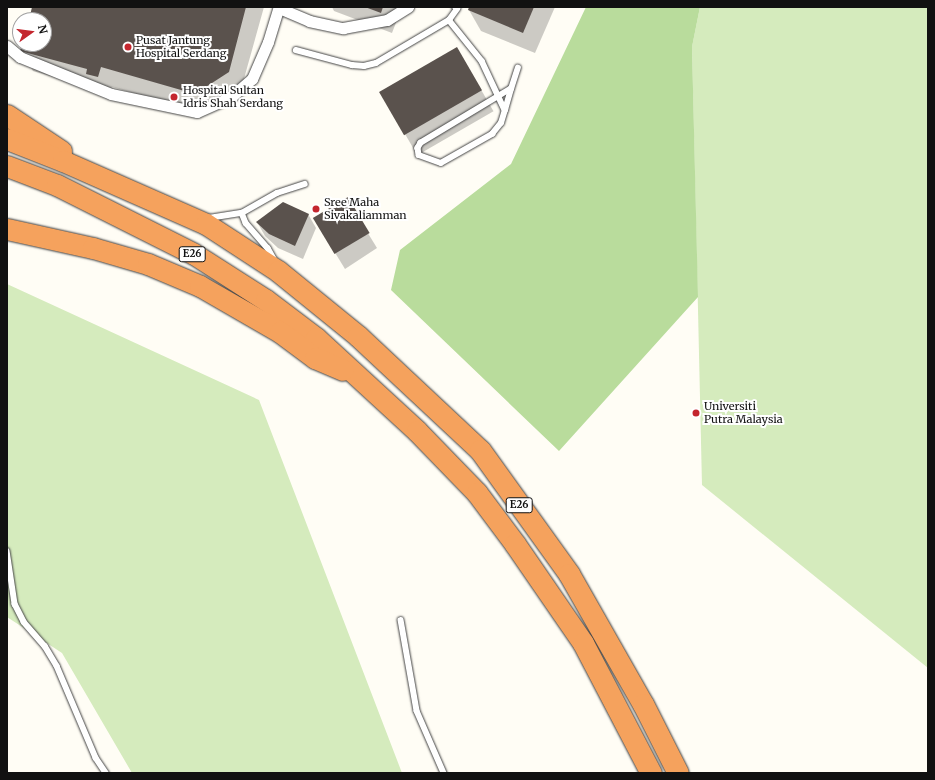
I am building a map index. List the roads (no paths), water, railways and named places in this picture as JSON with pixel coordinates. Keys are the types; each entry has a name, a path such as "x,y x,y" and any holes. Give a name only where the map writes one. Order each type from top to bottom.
{"highway":[{"path":"7,115 104,179"},
{"name":"E26","path":"7,139 104,179 206,224 278,271 358,336 480,450 569,574 643,704 678,773"},
{"name":"E26","path":"7,166 57,185 194,254 266,300 316,338 417,431 477,493 515,544 583,643 651,773"},
{"path":"7,229 100,250 148,264 194,283 280,332 315,358 357,375"},
{"path":"626,724 641,773"}],"street":[{"path":"7,46 20,57 111,94 197,112 232,97 252,79 268,42 279,7 309,21 343,28 387,20 407,7"}],"lane":[{"path":"296,50 352,65 364,66 376,63 449,20 457,8"},
{"path":"449,20 482,61 505,110"},
{"path":"511,89 500,97 421,142 417,152 419,156 436,162 447,161 492,134 501,123 518,68"},
{"path":"182,214 210,218 242,213 277,193 305,184"},
{"path":"242,213 246,223 268,248 278,271"},
{"path":"7,551 15,604 24,622 45,646 57,666 96,758 106,773"},
{"path":"401,620 417,710 444,773"}],"place":[{"name":"Pusat Jantung Hospital Serdang","path":"128,47"},
{"name":"Hospital Sultan Idris Shah Serdang","path":"174,97"},
{"name":"Sree Maha Sivakaliamman","path":"316,209"},
{"name":"Universiti Putra Malaysia","path":"696,413"}]}
